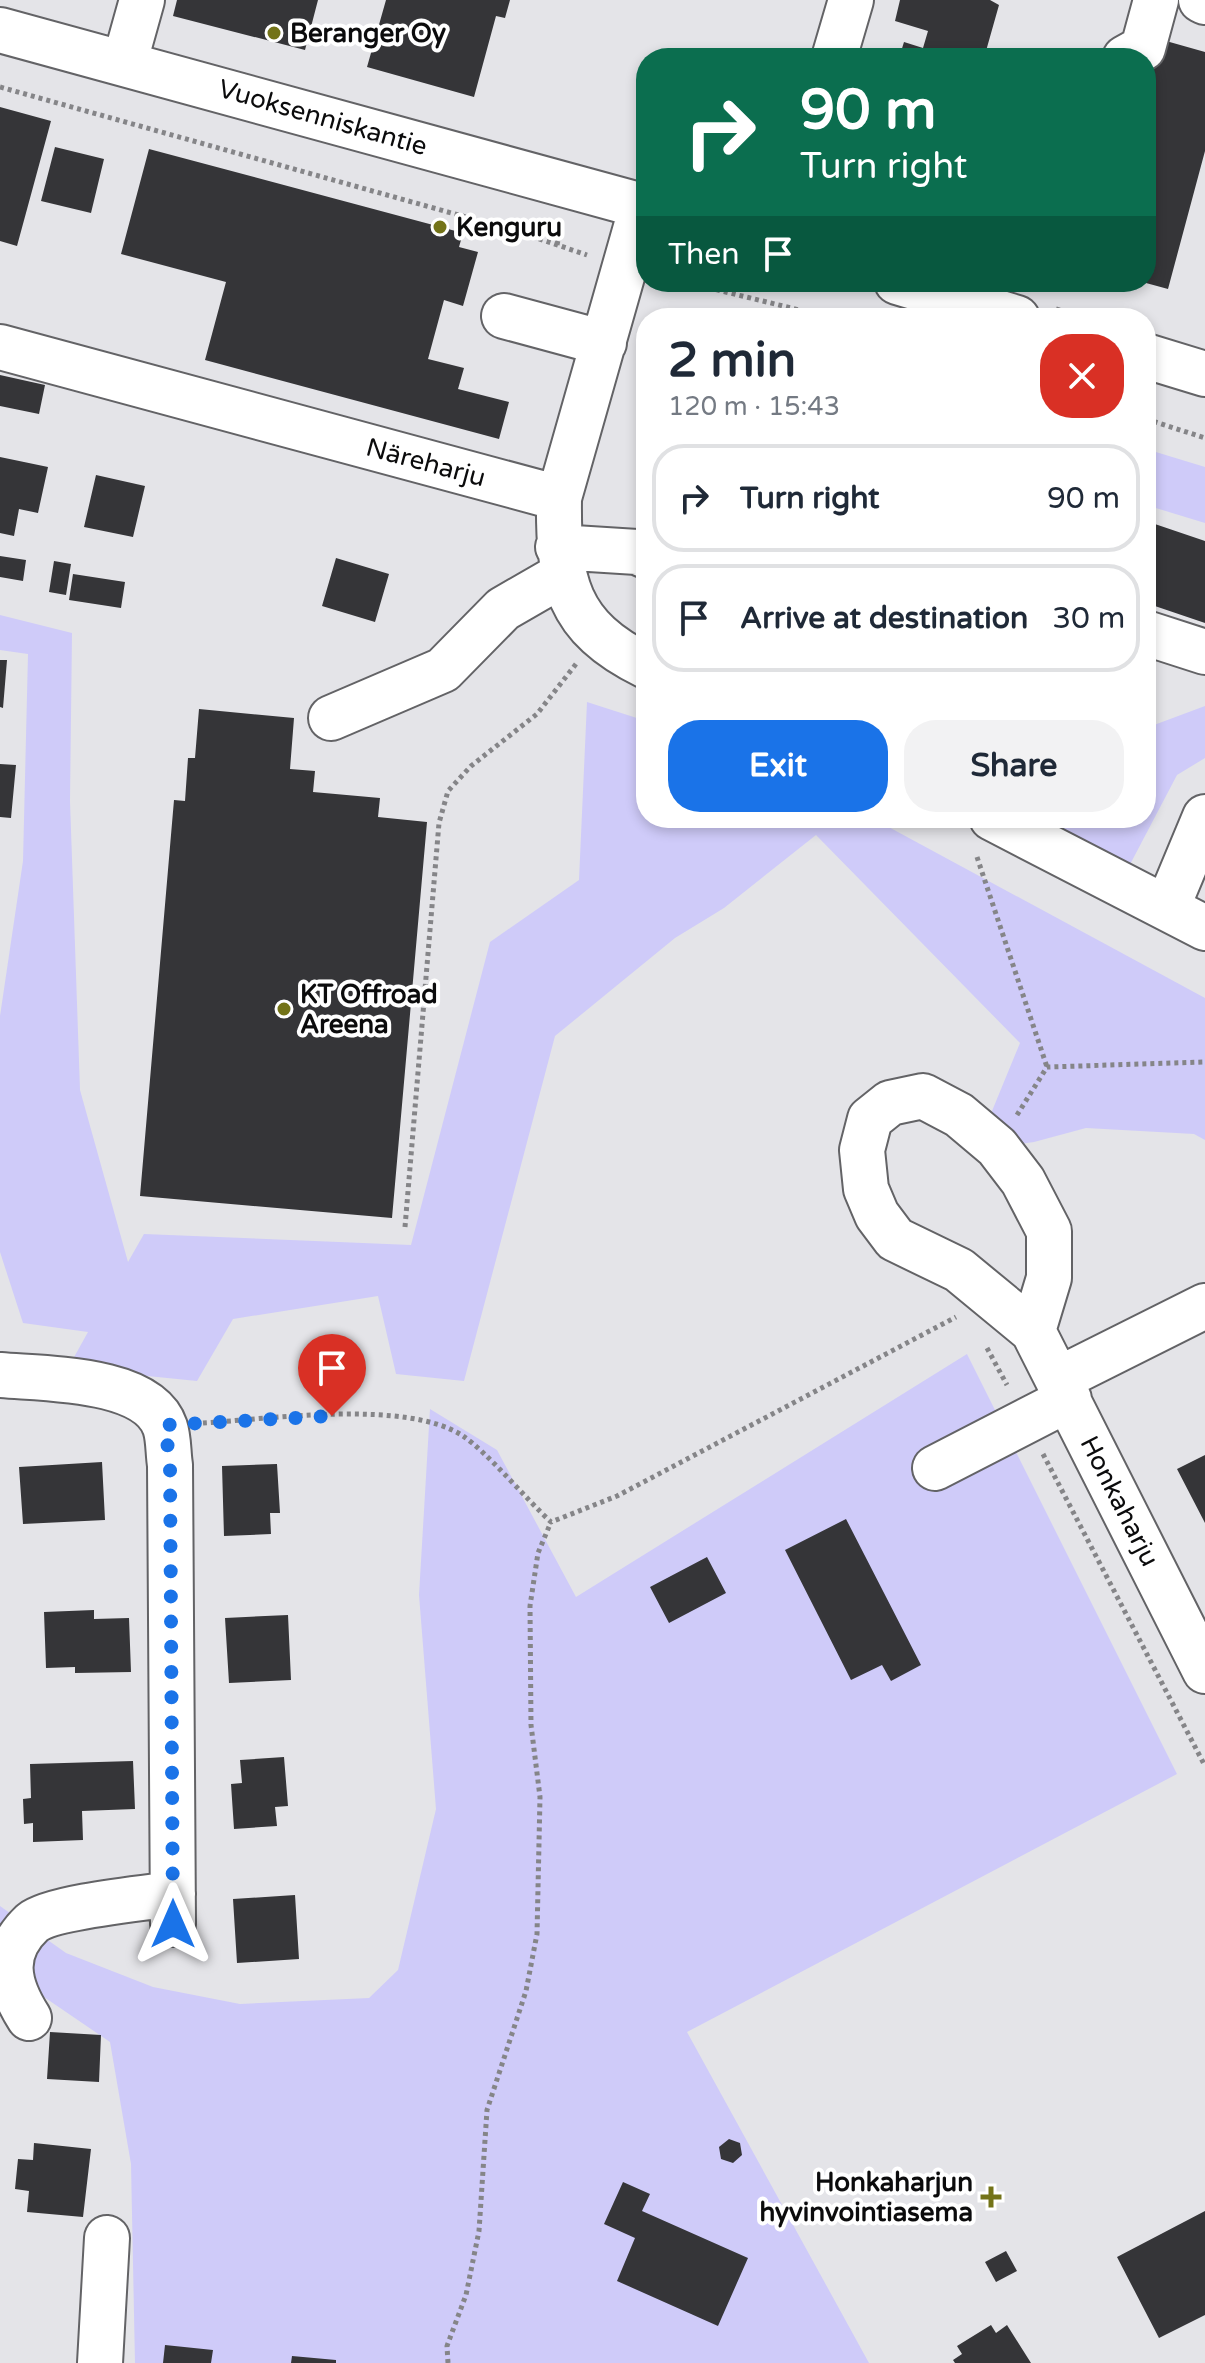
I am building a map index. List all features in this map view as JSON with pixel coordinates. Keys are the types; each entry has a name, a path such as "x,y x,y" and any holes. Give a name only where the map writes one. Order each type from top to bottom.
{"street":[{"path":"125,61 142,0"},
{"path":"837,48 851,0"},
{"path":"1143,48 1156,0"},
{"name":"Vuoksenniskantie","path":"0,30 125,61 636,204"},
{"path":"636,233 559,498 560,561 582,616 610,648 636,661"},
{"path":"930,292 984,308"},
{"path":"504,316 604,343"},
{"name":"Näreharju","path":"0,347 559,498"},
{"path":"1156,359 1205,374"},
{"path":"331,718 443,670 503,609 560,561 636,557"},
{"path":"1156,636 1205,652"},
{"path":"1167,908 1205,817"},
{"path":"983,833 1167,908 1205,928"},
{"path":"923,1096 959,1115 997,1147 1023,1181 1049,1231 1049,1278 1033,1331 959,1270 895,1239 877,1215 866,1189 862,1150 870,1119 890,1103 923,1096"},
{"path":"935,1468 1026,1421 1064,1389 1205,1306"},
{"name":"Honkaharju","path":"1033,1331 1205,1671"},
{"path":"0,1375 113,1388 143,1399 165,1425 170,1465 173,1909 81,1908 33,1922 11,1952 10,1988 29,2018"},
{"path":"100,2363 107,2238"}],"path":[{"path":"0,87 516,231 626,267"},
{"path":"731,292 793,308"},
{"path":"1156,422 1205,438"},
{"path":"405,1227 439,823 448,791 471,766 537,714 559,689 597,633"},
{"path":"983,833 1047,1067 997,1147"},
{"path":"1047,1067 1205,1062"},
{"path":"448,2363 447,2346 466,2295 479,2231 487,2110 526,1991 537,1934 540,1797 531,1725 530,1606 538,1553 551,1522 617,1496 968,1311 959,1270"},
{"path":"982,1338 1205,1766"},
{"path":"165,1425 332,1416 421,1418 464,1436 551,1522"}],"shaded area":[{"path":"1156,452 1205,467 1205,523 1156,508"},
{"path":"0,615 72,633 70,801 80,1090 128,1262 144,1234 411,1245 490,942 579,880 587,702 636,718 636,828 890,828 1205,998 1205,1140 1194,1134 1086,1128 1005,1146 992,1111 1020,1043 816,835 724,908 675,938 555,1036 464,1381 396,1374 378,1296 233,1319 197,1381 68,1368 88,1332 23,1323 0,1252 0,1016 23,861 28,654 0,650"},
{"path":"1205,706 1205,758 1177,775 1156,815 1156,724"},
{"path":"1040,828 1149,828 1125,874"},
{"path":"967,1354 1177,1774 687,2032 869,2363 135,2363 131,2164 110,2042 0,1967 0,1906 66,1953 153,1987 240,2004 369,1998 398,1970 436,1809 419,1595 430,1409 497,1450 576,1597"}],"building":[{"name":"Beranger Oy","path":"177,0 318,0 305,50 173,16"},
{"path":"386,0 510,0 505,18 496,16 474,97 367,67"},
{"path":"900,0 990,0 999,5 987,48 923,48 928,31 895,21"},
{"path":"1159,39 1205,52 1205,151 1168,289 1156,286 1156,50"},
{"path":"904,42 923,48 902,48"},
{"path":"0,107 51,121 17,246 0,241"},
{"path":"55,147 104,159 91,213 41,201"},
{"path":"149,149 463,233 459,247 478,252 463,306 444,300 428,359 464,368 458,389 509,402 499,439 205,360 226,282 121,254"},
{"path":"0,375 45,385 39,414 0,406"},
{"path":"0,457 48,467 38,513 19,509 14,536 0,533"},
{"path":"96,475 145,486 133,537 84,527"},
{"path":"1156,524 1205,541 1205,623 1156,606"},
{"path":"0,556 26,560 23,581 0,577"},
{"path":"336,558 389,574 375,622 322,606"},
{"path":"54,561 71,564 66,595 49,592"},
{"path":"73,574 125,582 121,608 69,600"},
{"path":"0,660 7,660 3,708 0,707"},
{"name":"KT Offroad Areena","path":"199,709 294,718 290,769 315,771 313,792 380,798 378,817 427,822 392,1218 140,1196 174,800 185,801 188,758 195,758"},
{"path":"0,764 16,765 11,818 0,817"},
{"path":"1205,1455 1205,1523 1177,1469"},
{"path":"102,1462 105,1520 23,1524 19,1467"},
{"path":"277,1464 280,1513 270,1513 271,1534 224,1536 222,1466"},
{"path":"846,1519 921,1665 891,1681 882,1665 851,1680 785,1550"},
{"path":"707,1557 726,1593 669,1623 650,1587"},
{"path":"94,1610 94,1619 129,1618 131,1672 75,1673 75,1667 46,1668 44,1612"},
{"path":"288,1615 291,1680 229,1683 225,1618"},
{"path":"284,1757 288,1806 275,1807 277,1826 234,1829 231,1784 242,1783 240,1760"},
{"path":"133,1761 135,1809 82,1811 83,1840 33,1842 33,1823 24,1824 23,1799 31,1798 30,1764"},
{"path":"295,1895 299,1959 237,1963 233,1899"},
{"path":"50,2032 101,2035 99,2082 47,2079"},
{"path":"729,2139 740,2143 742,2155 733,2163 721,2159 719,2147"},
{"path":"34,2143 91,2149 83,2217 27,2212 29,2191 15,2189 18,2159 33,2160"},
{"path":"623,2182 650,2194 642,2211 748,2258 718,2326 617,2281 635,2238 604,2224"},
{"path":"1205,2211 1205,2315 1159,2338 1117,2257"},
{"path":"1006,2251 1017,2271 996,2282 985,2262"},
{"path":"991,2325 996,2333 1007,2325 1031,2363 955,2363 953,2360 962,2354 957,2346"},
{"path":"165,2345 213,2350 211,2363 163,2363"},
{"path":"292,2356 336,2360 336,2363 291,2363"}],"place":[{"name":"Beranger Oy","path":"274,33"},
{"name":"Kenguru","path":"440,227"},
{"name":"KT Offroad Areena","path":"284,1009"},
{"name":"Honkaharjun hyvinvointiasema","path":"991,2197"}],"route":[{"path":"173,1924 170,1465 165,1425 332,1416"}]}
